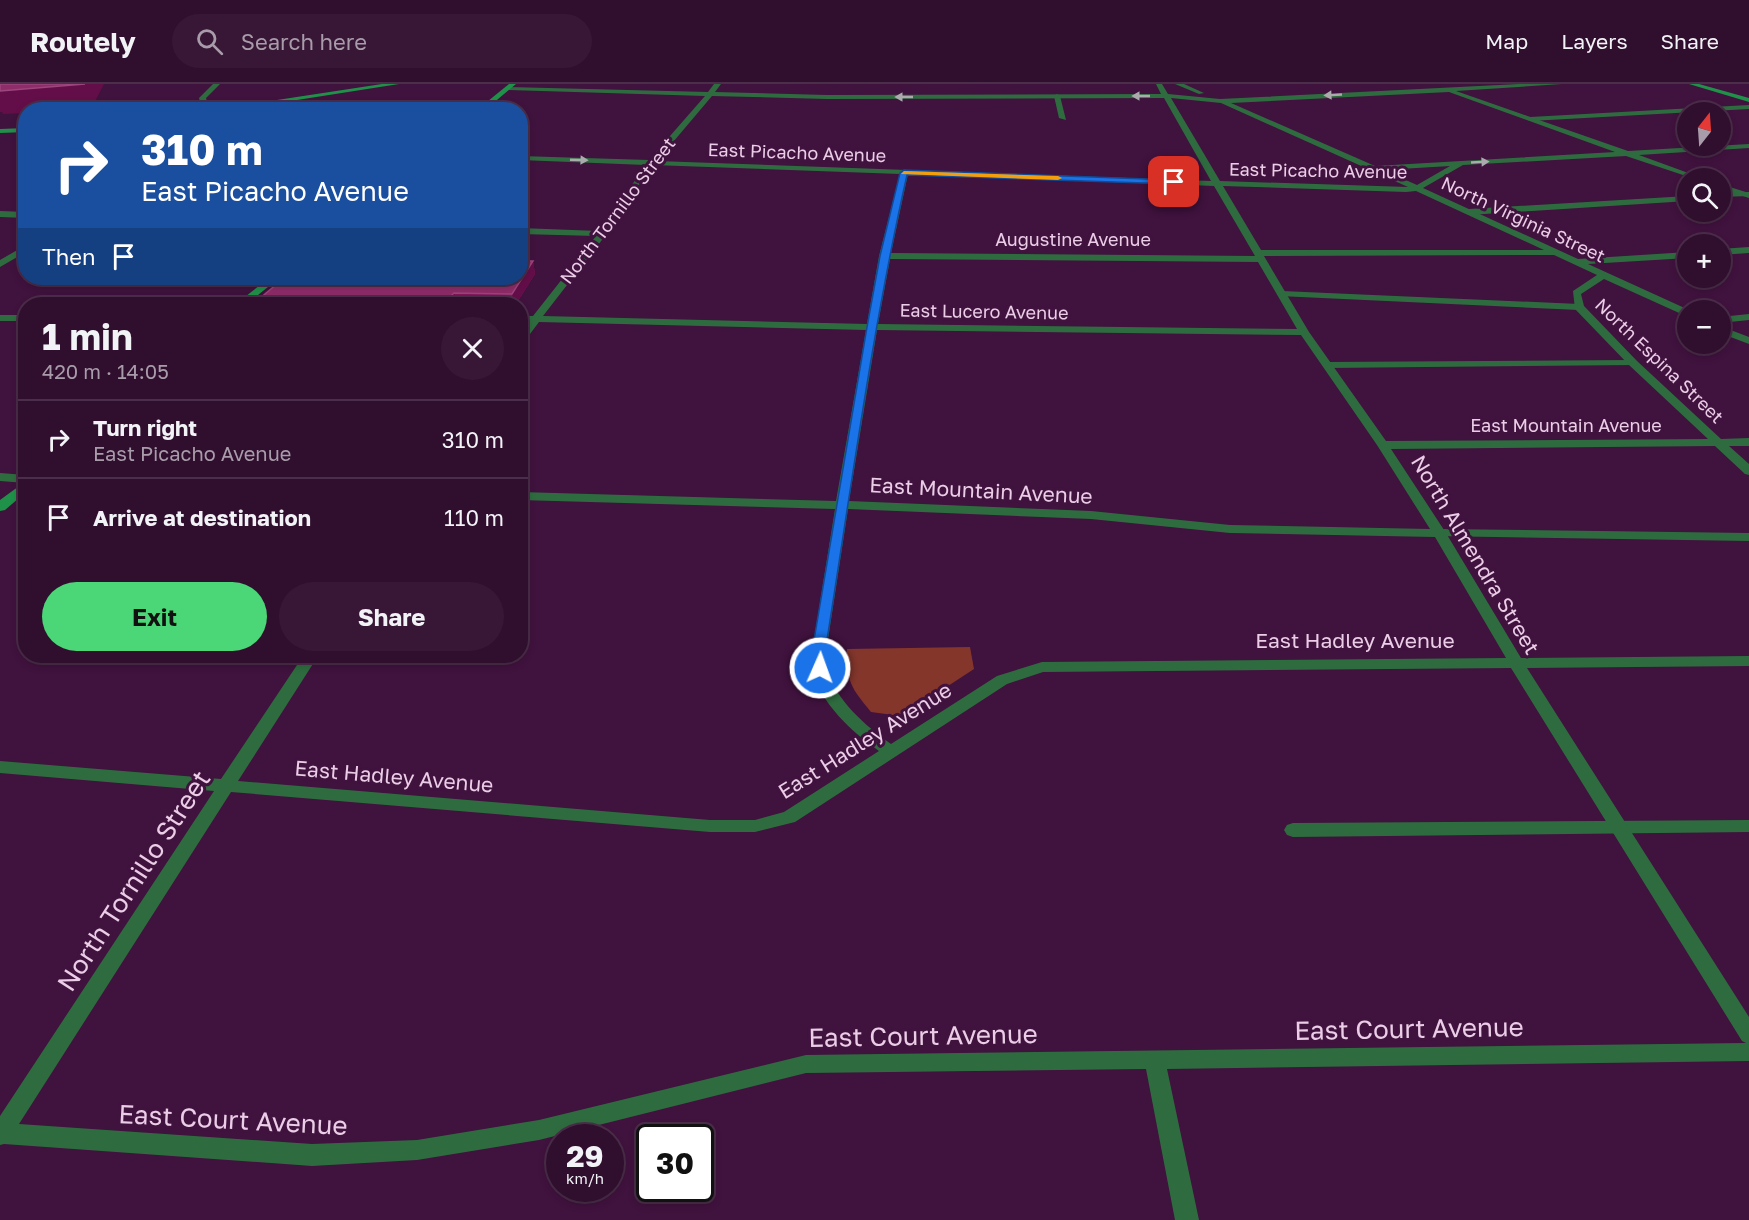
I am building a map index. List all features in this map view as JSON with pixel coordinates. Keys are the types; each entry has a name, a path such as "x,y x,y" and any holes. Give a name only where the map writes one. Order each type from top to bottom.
{"main road":[{"path":"271,102 396,84"},
{"path":"1692,84 1749,100"},
{"path":"490,102 511,86"},
{"path":"0,134 18,131"},
{"path":"250,297 265,285"},
{"path":"0,507 18,492"}],"street":[{"path":"203,102 202,98 217,84"},
{"name":"North Tornillo Street","path":"528,328 602,234 651,163 718,84"},
{"name":"North Virginia Street","path":"1178,84 1417,188 1677,309"},
{"path":"1429,84 1677,170"},
{"path":"511,86 711,94 1057,96 1163,90 1220,101 1559,84"},
{"name":"North Almendra Street","path":"1163,90 1304,332 1383,445 1516,663 1749,1035"},
{"path":"1057,96 1063,118"},
{"path":"1530,119 1749,107"},
{"name":"East Picacho Avenue","path":"528,158 1406,190 1417,188 1461,163 1749,146"},
{"path":"1372,168 1461,163"},
{"path":"891,752 866,735 827,687 820,668 820,646 871,327 884,256 904,173"},
{"path":"1731,190 1747,195"},
{"path":"1731,195 1747,195"},
{"path":"1469,212 1677,199"},
{"path":"0,214 18,215"},
{"path":"528,231 602,234"},
{"path":"1731,251 1749,250"},
{"path":"0,264 18,253"},
{"name":"Augustine Avenue","path":"884,256 1556,253"},
{"path":"1577,262 1677,256"},
{"name":"North Espina Street","path":"1602,276 1576,293 1579,307 1633,363 1749,471"},
{"path":"1282,294 1579,307"},
{"path":"1731,319 1749,317"},
{"path":"0,318 18,318"},
{"name":"East Lucero Avenue","path":"528,319 871,327 1304,332"},
{"path":"1731,334 1749,341"},
{"path":"1327,365 1633,363"},
{"name":"East Mountain Avenue","path":"1383,445 1749,442"},
{"path":"0,477 18,478"},
{"name":"East Mountain Avenue","path":"528,496 1090,515 1230,529 1749,537"},
{"name":"East Hadley Avenue","path":"0,767 710,826 755,826 789,817 1002,680 1042,667 1749,661"},
{"name":"North Tornillo Street","path":"0,1133 305,663"},
{"path":"1293,830 1749,826"},
{"name":"East Court Avenue","path":"0,1133 312,1155 417,1150 539,1130 806,1064 1749,1052"},
{"path":"1155,1059 1187,1220"}],"shaded area":[{"path":"970,647 974,669 905,714 871,712 851,684 847,669 847,649"}],"building":[{"path":"0,84 85,84 0,91"},
{"path":"276,285 518,285 512,294 454,293 450,297 261,297"}],"slow traffic":[{"path":"904,173 1058,178"}],"route":[{"path":"820,668 820,646 871,327 884,256 904,173 1174,182"}]}
